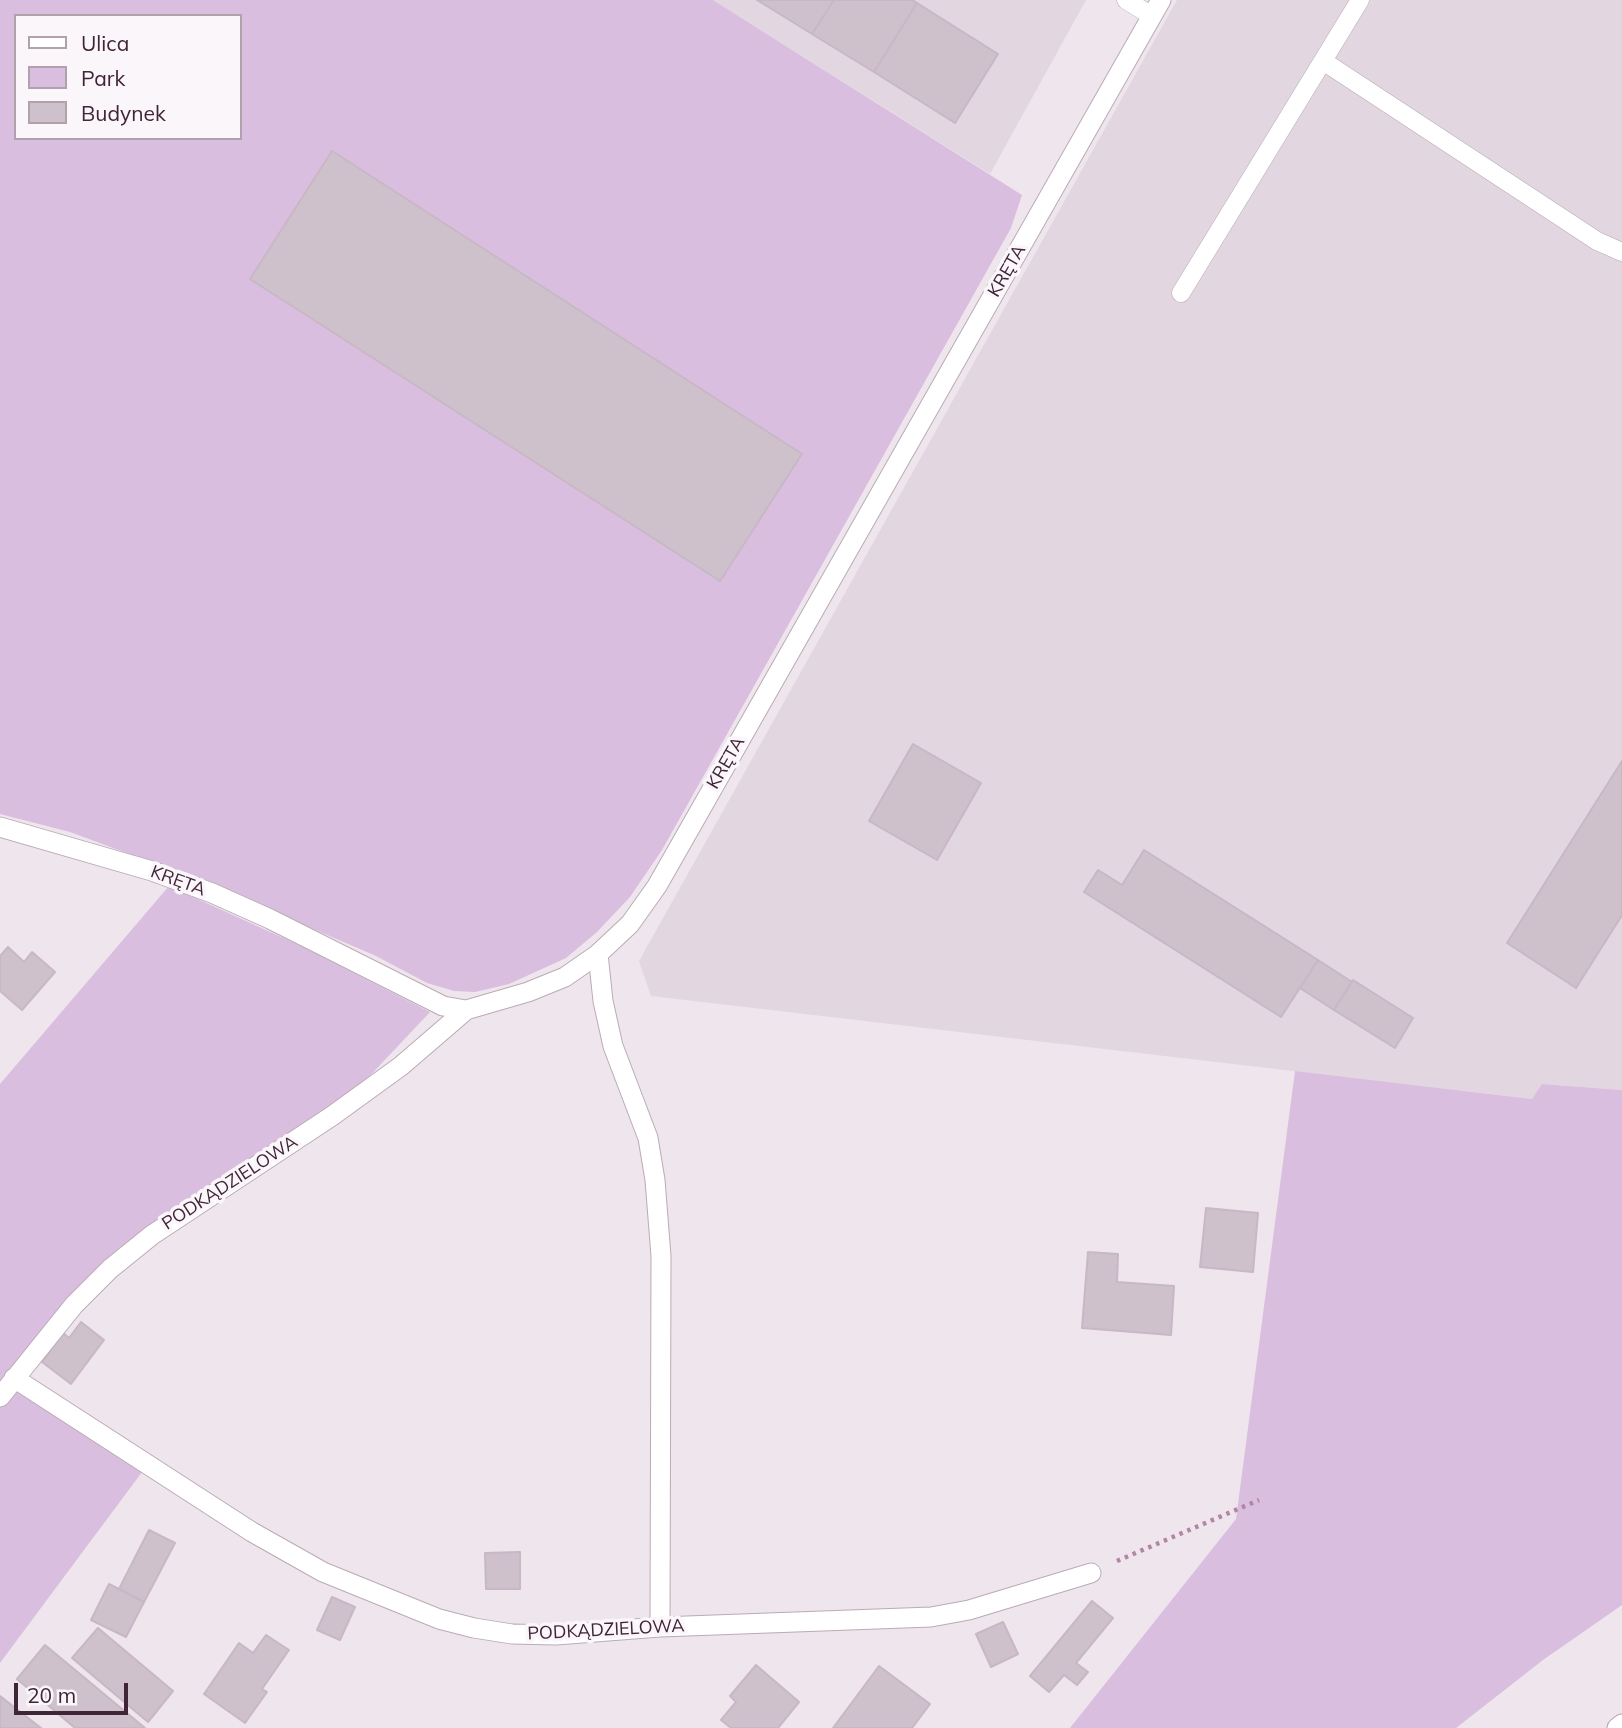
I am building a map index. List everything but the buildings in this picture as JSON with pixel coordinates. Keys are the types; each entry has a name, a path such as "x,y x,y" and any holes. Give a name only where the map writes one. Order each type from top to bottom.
{"street":[{"name":"KRĘTA","path":"0,827 152,871 212,894 270,919 443,1006 466,1010 528,992 565,977 598,954 630,924 657,886 1156,8"},
{"path":"598,954 603,1001 613,1046 648,1138 655,1180 661,1256 660,1627"},
{"name":"PODKĄDZIELOWA","path":"0,1397 74,1305 110,1269 152,1235 332,1116 401,1066 466,1010"},
{"name":"PODKĄDZIELOWA","path":"14,1378 253,1532 323,1572 439,1619 512,1634 556,1635 660,1627 931,1617 969,1610 1091,1573"},
{"path":"1618,1728 1622,1724"}],"lane":[{"path":"1126,0 1156,8"},
{"path":"1181,293 1360,0"},
{"path":"1323,61 1597,241 1622,252"}],"path":[{"path":"1091,1573 1259,1500"}],"shaded area":[{"path":"713,0 1086,0 990,174"},
{"path":"1177,0 1622,0 1622,1090 1542,1084 1533,1099 651,996 639,961"}],"green space":[{"path":"0,0 713,0 1022,195 1011,228 662,850 630,897 597,932 566,958 509,984 475,992 454,991 427,983 376,956 202,881 70,832 0,814"},
{"path":"169,886 301,946 430,1012 332,1116 110,1269 15,1378 148,1464 0,1663 0,1084"},
{"path":"1295,1071 1532,1099 1542,1084 1622,1090 1622,1605 1543,1660 1456,1728 1070,1728 1236,1519"}]}
